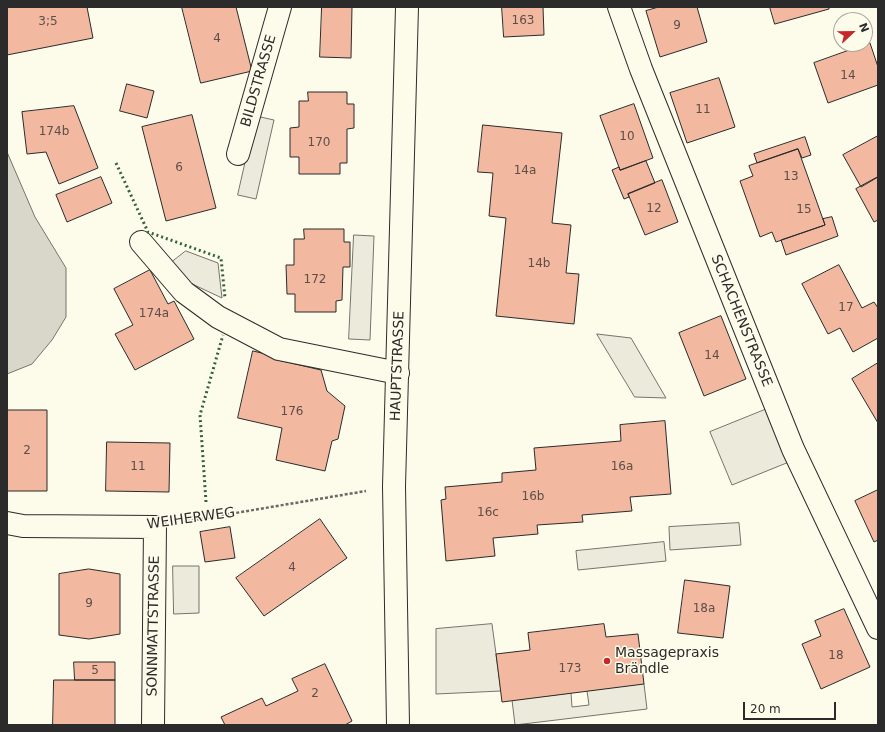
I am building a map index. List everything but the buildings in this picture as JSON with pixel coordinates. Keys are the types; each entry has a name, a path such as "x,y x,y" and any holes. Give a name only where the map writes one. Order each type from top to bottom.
{"street":[{"name":"BILDSTRASSE","path":"238,154 280,7"},
{"name":"HAUPTSTRASSE","path":"398,725 394,486 407,7"},
{"name":"SCHACHENSTRASSE","path":"619,7 641,69 793,449 878,628"},
{"path":"141,242 184,292 218,317 279,349 398,373"},
{"name":"WEIHERWEG","path":"7,523 23,526 155,527"},
{"name":"SONNMATTSTRASSE","path":"153,725 155,527"}],"path":[{"name":"WEIHERWEG","path":"155,527 367,491"}],"shaded area":[{"path":"256,116 274,120 256,199 238,195"},
{"path":"7,152 35,217 66,268 66,317 52,340 32,364 7,374"},
{"path":"354,235 374,236 370,340 349,339"},
{"path":"186,251 218,263 222,298 190,283 172,262"},
{"path":"597,334 631,338 666,398 635,397"},
{"path":"767,409 789,462 732,485 710,432"},
{"path":"739,523 741,545 670,550 669,527"},
{"path":"664,542 666,561 578,570 576,551"},
{"path":"173,566 199,566 199,613 174,614"},
{"path":"492,624 501,691 436,694 436,629"},
{"path":"644,684 647,709 515,725 512,700 571,693 572,707 589,705 587,691"}],"hedge":[{"path":"116,163 148,232 221,258 225,298"},
{"path":"206,502 200,415 223,335"}],"place":[{"name":"Massagepraxis Brändle","path":"607,661"}]}
